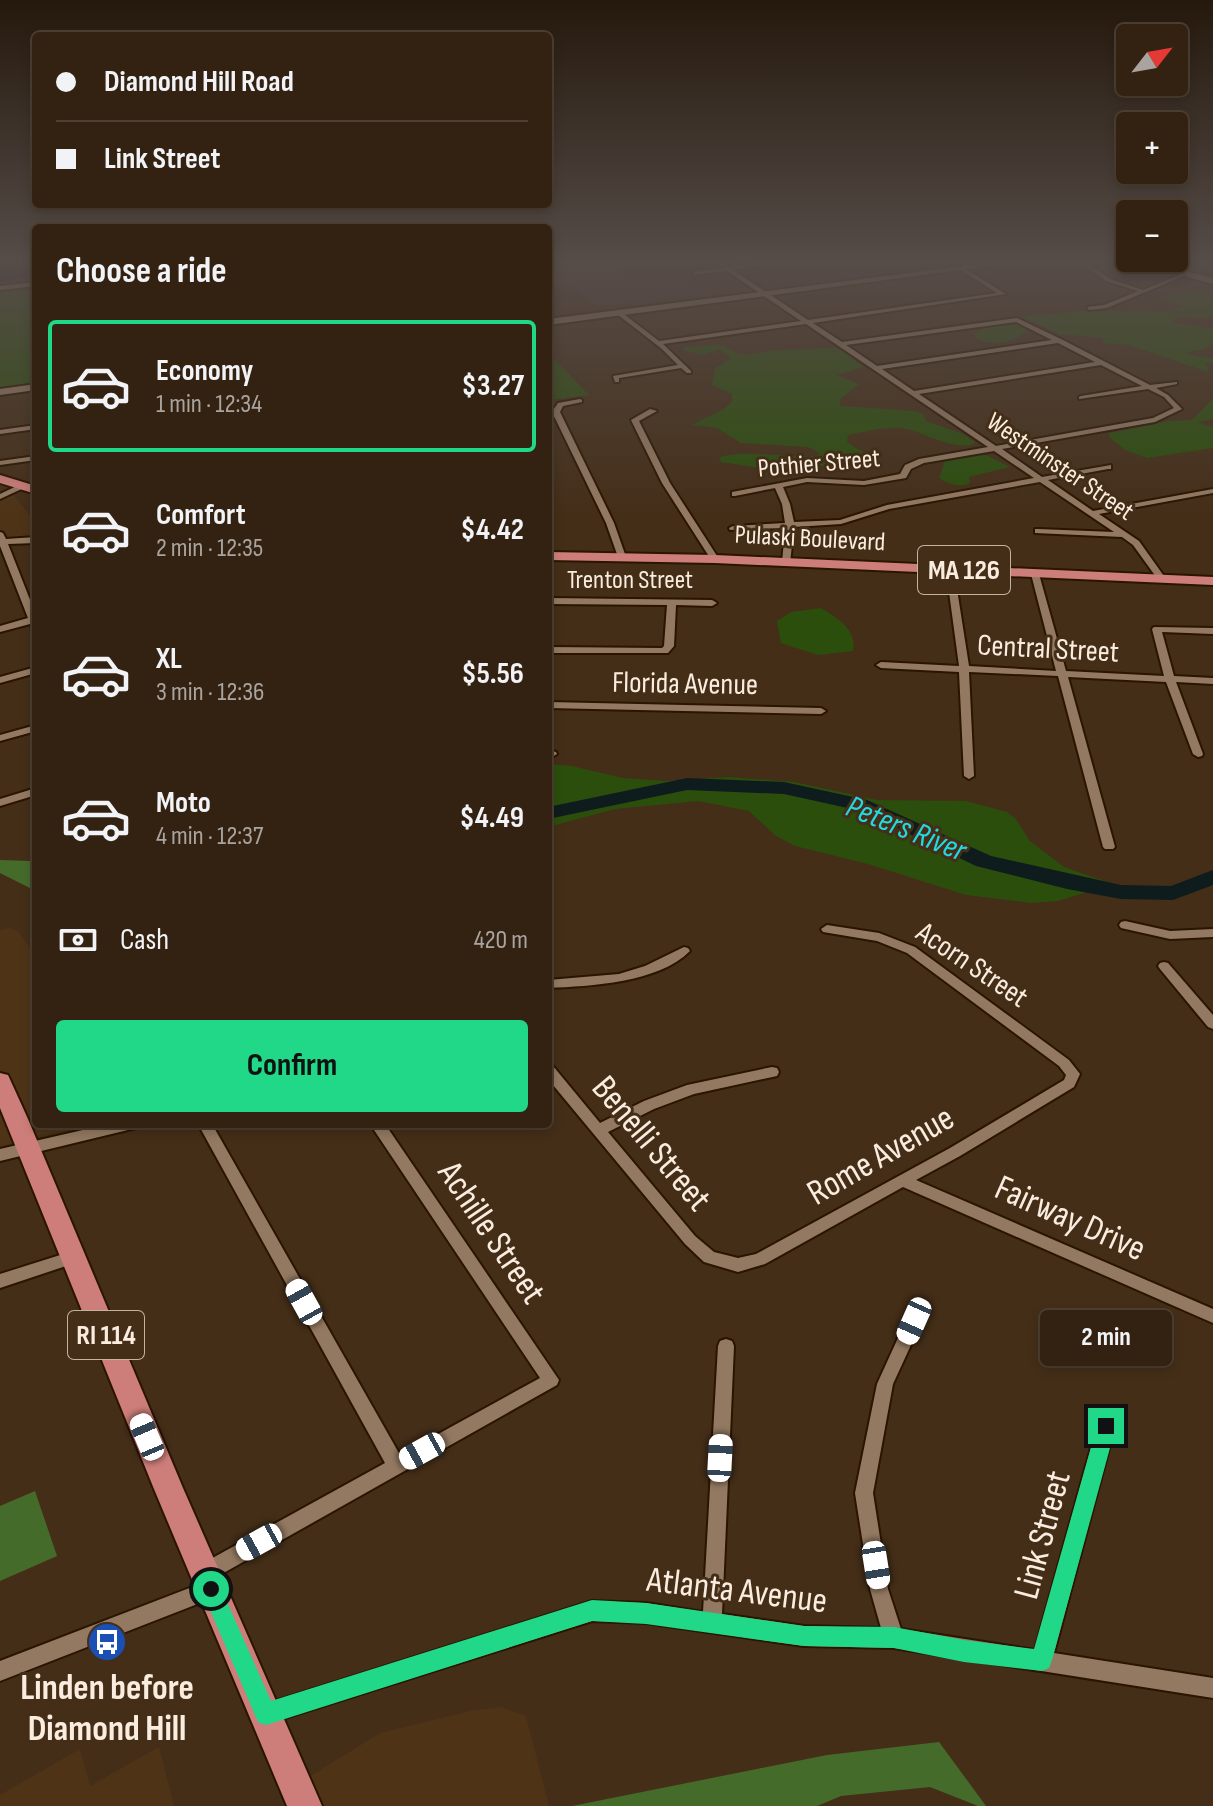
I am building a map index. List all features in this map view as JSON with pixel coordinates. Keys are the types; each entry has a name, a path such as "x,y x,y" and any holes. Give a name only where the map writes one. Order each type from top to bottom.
{"main road":[{"name":"Pulaski Boulevard","path":"552,556 715,559 1213,581"},
{"name":"RI 114","path":"0,1081 76,1256 124,1383 305,1806"}],"street":[{"path":"659,344 689,372"},
{"name":"Westminster Street","path":"842,344 1136,543 1162,579"},
{"path":"876,368 1039,344"},
{"path":"1067,344 1149,387"},
{"path":"913,393 1104,363"},
{"path":"617,381 615,377 682,366"},
{"path":"1081,398 1175,383"},
{"name":"Pothier Street","path":"735,494 807,480 846,483 877,481 903,476 911,464 1174,414 1179,407 1149,387"},
{"path":"0,392 32,388"},
{"path":"580,401 560,404 556,412 610,523 622,557"},
{"path":"653,411 635,420 666,483 715,559"},
{"path":"0,432 32,428"},
{"path":"0,463 32,459"},
{"path":"733,528 841,522 887,507 1108,467"},
{"path":"0,497 18,484"},
{"path":"778,486 788,503 790,543 786,563"},
{"path":"1093,513 1213,491"},
{"path":"1038,531 1124,535"},
{"path":"32,540 1,540 32,615"},
{"path":"950,570 964,668 969,776"},
{"path":"1035,574 1109,847"},
{"name":"Trenton Street","path":"552,601 712,603"},
{"path":"552,650 665,651 669,646 672,602"},
{"path":"0,629 32,623"},
{"path":"1198,754 1170,679 1157,629 1213,631"},
{"name":"Central Street","path":"881,665 1213,681"},
{"path":"0,680 32,671"},
{"name":"Florida Avenue","path":"552,705 821,711"},
{"path":"0,738 32,729"},
{"path":"0,803 32,792"},
{"path":"1125,925 1170,935 1213,933"},
{"name":"Acorn Street","path":"827,929 879,937 911,950 1032,1038 1073,1074"},
{"path":"552,984 603,983 634,976 684,951"},
{"path":"1164,966 1213,1024"},
{"path":"598,1130 649,1105 692,1089 772,1072"},
{"name":"Rome Avenue","path":"709,1257 738,1265 760,1259 833,1222 901,1180 955,1152 1069,1083 1073,1074"},
{"name":"Benelli Street","path":"552,1075 690,1240 709,1257"},
{"path":"0,1155 114,1128"},
{"path":"0,1671 208,1581 396,1465 207,1128"},
{"name":"Achille Street","path":"380,1128 551,1380 396,1465"},
{"name":"Fairway Drive","path":"901,1180 1213,1316"},
{"path":"0,1281 76,1256"},
{"path":"894,1638 879,1589 864,1493 885,1384 914,1321"},
{"path":"712,1621 726,1346"},
{"name":"Link Street","path":"1042,1660 1106,1426"},
{"name":"Atlanta Avenue","path":"266,1714 592,1611 712,1621 804,1636 894,1638 1213,1688"}],"shaded area":[{"path":"11,492 32,518 32,538 5,541 0,535 0,496"},
{"path":"9,928 19,932 32,951 32,1128 81,1128 30,1137 0,1147 0,930"},
{"path":"501,1707 526,1716 549,1806 308,1806 299,1783 380,1733 470,1711"},
{"path":"159,1747 174,1806 0,1806 0,1795 80,1749 90,1786"}],"green space":[{"path":"0,344 32,344 32,385 0,389"},
{"path":"1120,344 1211,344 1205,349 1184,353 1213,359 1213,363 1205,363 1209,370 1205,371"},
{"path":"723,345 739,354 749,355 774,350 834,348 845,352 863,367 836,375 859,384 840,399 840,406 915,411 923,414 926,421 963,434 975,442 972,445 956,445 903,428 887,428 848,435 847,442 867,455 866,459 832,468 814,465 760,468 721,462 719,459 722,456 734,454 816,456 820,453 808,447 741,443 717,428 692,425 719,412 732,401 732,394 712,385 715,369 731,358 720,349 702,355 683,350 685,347"},
{"path":"552,357 589,395 552,400"},
{"path":"1213,399 1213,419 1197,422 1213,427 1213,448 1147,458 1125,450 1109,437 1110,433 1169,421 1192,420"},
{"path":"982,453 1010,467 969,477 970,483 962,485 950,484 939,478 945,461"},
{"path":"821,608 849,630 853,651 818,655 781,643 777,621 791,612"},
{"path":"552,764 623,778 666,781 729,777 794,782 877,800 966,801 1007,812 1016,819 1030,841 1064,867 1113,884 1117,889 1032,903 966,895 868,864 795,846 776,836 749,811 698,801 615,809 552,826"},
{"path":"0,860 31,861 32,889 0,873"},
{"path":"35,1491 57,1556 0,1581 0,1506"},
{"path":"939,1742 986,1806 978,1806 930,1787 841,1796 817,1806 572,1806 827,1755"}],"waterway":[{"name":"Peters River","path":"552,812 687,784 784,788 867,806 984,861 1067,882 1121,892 1173,893 1213,877"}],"place":[{"name":"Linden before Diamond Hill","path":"107,1642"}],"route":[{"path":"211,1589 266,1714 592,1611 646,1613 804,1636 894,1638 964,1651 1042,1660 1106,1426"}]}
